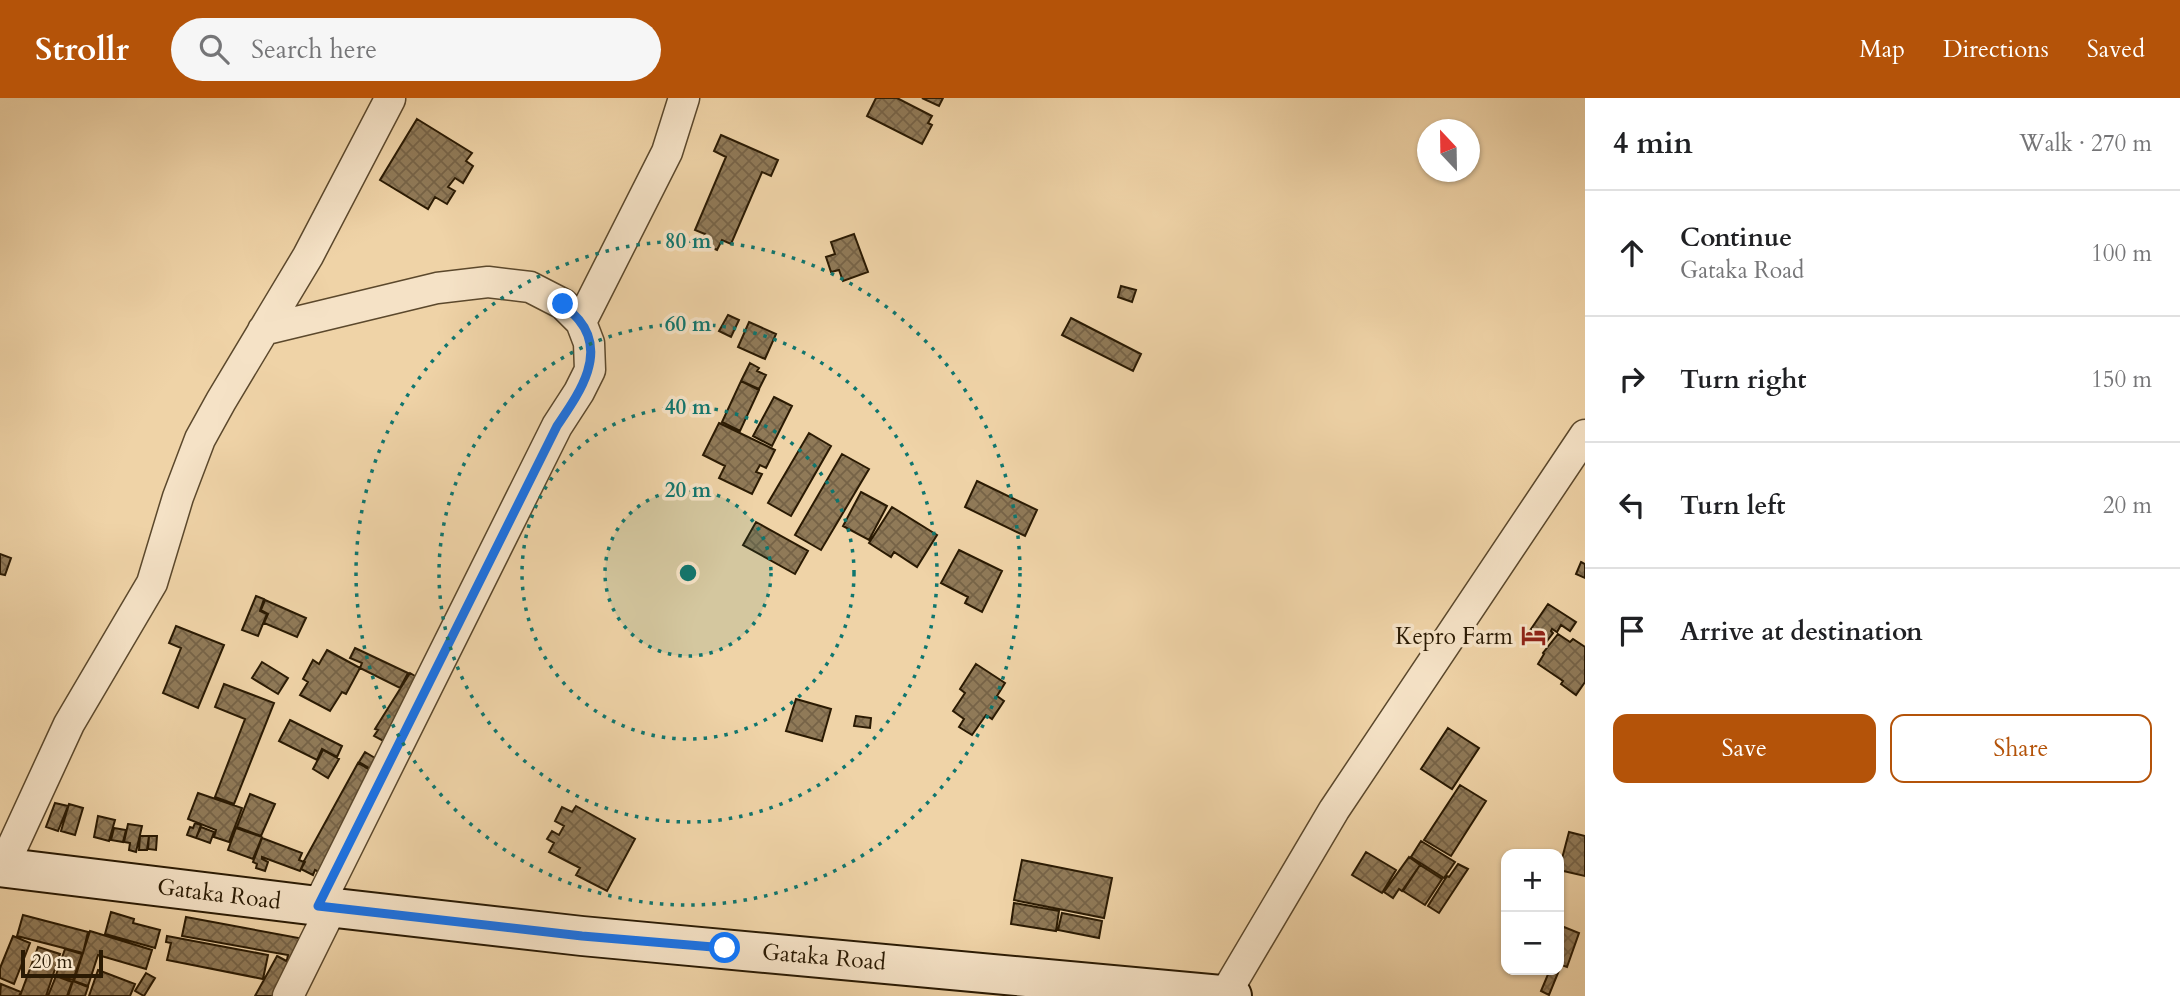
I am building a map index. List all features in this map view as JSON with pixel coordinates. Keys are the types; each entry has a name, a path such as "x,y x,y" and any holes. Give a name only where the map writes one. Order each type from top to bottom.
{"street":[{"path":"581,322 667,152 684,98"},
{"path":"1,867 69,724 152,583 178,497 201,439 308,256 390,99"},
{"path":"263,330 437,288 488,282 530,287 563,304 581,322 589,342 590,369 557,426 325,907 288,996"},
{"path":"1224,996 1334,810 1585,435"},
{"name":"Gataka Road","path":"1,867 582,936 1232,996"}],"building":[{"path":"876,98 897,98 932,116 928,123 932,125 922,144 867,116"},
{"path":"922,98 943,98 939,106"},
{"path":"417,119 472,153 466,161 473,166 463,183 455,178 448,187 455,191 447,204 435,197 428,209 380,180"},
{"path":"721,135 778,160 771,176 762,172 731,244 722,240 717,250 701,243 705,234 695,230 726,157 714,151"},
{"path":"854,234 868,272 843,281 839,270 831,272 826,257 835,254 831,242"},
{"path":"1121,286 1136,290 1132,302 1118,297"},
{"path":"728,315 739,320 731,337 719,331"},
{"path":"1071,318 1141,354 1133,371 1062,335"},
{"path":"749,322 776,334 765,359 738,347"},
{"path":"750,363 759,368 757,371 766,375 759,389 741,381"},
{"path":"741,381 759,390 740,431 722,422"},
{"path":"774,397 792,406 772,446 753,436"},
{"path":"719,423 775,450 766,468 760,465 756,472 762,474 752,494 719,478 725,466 703,455"},
{"path":"809,433 831,446 791,516 768,503"},
{"path":"842,454 869,469 821,550 795,535"},
{"path":"977,481 1037,510 1025,536 965,507"},
{"path":"861,492 887,506 869,540 843,526"},
{"path":"892,507 937,535 917,567 894,552 891,557 869,543"},
{"path":"756,522 808,551 795,574 743,545"},
{"path":"959,550 1002,571 982,612 965,603 968,597 941,583"},
{"path":"0,554 11,558 5,575 0,574"},
{"path":"1581,562 1585,564 1585,578 1576,574"},
{"path":"256,596 264,599 260,611 267,614 258,636 242,630"},
{"path":"265,600 306,618 297,637 264,623 268,614 261,610"},
{"path":"1548,604 1576,622 1570,631 1561,625 1557,632 1552,629 1553,633 1544,641 1529,632"},
{"path":"176,626 224,645 198,708 163,693 181,648 169,643"},
{"path":"1558,634 1585,647 1585,682 1576,695 1561,684 1563,681 1538,664"},
{"path":"355,648 408,673 400,688 360,668 362,663 350,658"},
{"path":"327,650 360,668 346,694 342,692 330,711 300,695 308,682 303,679 313,660 319,664"},
{"path":"262,662 288,678 278,694 252,678"},
{"path":"976,664 1005,683 997,696 1004,701 992,719 986,715 972,735 959,727 964,719 953,711 965,693 960,689"},
{"path":"410,673 425,682 389,744 374,736 378,730 375,729"},
{"path":"224,684 274,703 234,804 215,797 245,719 215,707"},
{"path":"796,699 831,709 822,741 786,731"},
{"path":"856,716 871,718 870,728 854,726"},
{"path":"290,720 342,746 337,757 322,749 317,760 279,741"},
{"path":"1448,728 1479,748 1452,789 1421,769"},
{"path":"323,750 339,759 328,778 313,769"},
{"path":"365,752 380,761 374,771 359,762"},
{"path":"358,763 375,773 319,872 315,870 313,875 301,869 304,861"},
{"path":"1460,785 1486,801 1451,856 1424,840"},
{"path":"198,793 242,808 229,842 214,837 216,830 188,819"},
{"path":"250,794 275,804 261,836 237,827"},
{"path":"55,803 68,806 58,831 46,827"},
{"path":"69,804 83,808 75,835 61,831"},
{"path":"576,806 635,839 607,891 576,875 580,868 549,852 554,843 547,839 552,831 559,835 564,826 555,821 562,807 572,812"},
{"path":"98,816 115,820 109,841 94,837"},
{"path":"195,823 201,825 196,838 187,835"},
{"path":"128,824 142,826 136,852 129,850 130,843 124,842"},
{"path":"201,827 214,832 210,843 196,838"},
{"path":"114,828 126,830 123,842 111,840"},
{"path":"236,828 262,837 253,859 228,850"},
{"path":"1569,832 1585,836 1585,876 1564,871 1564,851"},
{"path":"140,836 149,836 147,850 139,850"},
{"path":"149,836 157,836 156,850 148,849"},
{"path":"262,838 302,853 299,860 304,862 300,871 262,857 268,862 265,871 256,868 257,864 253,862"},
{"path":"1421,841 1455,862 1444,878 1411,857"},
{"path":"1366,852 1396,870 1382,893 1352,875"},
{"path":"1409,857 1420,865 1402,891 1399,889 1393,898 1384,892"},
{"path":"1022,860 1112,878 1104,918 1014,900"},
{"path":"1458,864 1468,869 1439,913 1428,906"},
{"path":"1420,865 1442,879 1425,905 1403,891"},
{"path":"1014,903 1059,911 1056,931 1011,924"},
{"path":"111,912 134,919 133,923 160,930 155,948 105,934"},
{"path":"1062,913 1102,921 1099,938 1058,930"},
{"path":"23,915 88,932 83,953 17,936"},
{"path":"186,917 304,939 299,962 287,960 288,955 182,936"},
{"path":"1564,927 1579,933 1567,967 1564,966"},
{"path":"90,931 152,950 146,969 98,955 88,986 74,981"},
{"path":"13,936 30,943 14,984 0,978 0,968"},
{"path":"167,936 268,955 263,979 167,960 171,943 166,942"},
{"path":"38,947 60,954 46,996 20,996"},
{"path":"65,949 82,954 73,980 56,975"},
{"path":"277,956 296,966 279,996 255,996"},
{"path":"98,970 135,984 130,996 89,996"},
{"path":"146,973 155,978 144,996 135,991"},
{"path":"1548,975 1557,975 1549,995 1541,991"},
{"path":"56,976 72,982 67,996 48,996"},
{"path":"73,981 88,987 85,996 68,996"},
{"path":"1,984 21,992 19,996 0,996"}],"place":[{"name":"Kepro Farm","path":"1533,636"}],"route":[{"path":"563,304 581,322 589,342 590,369 557,426 318,906 582,936 725,948"}]}
